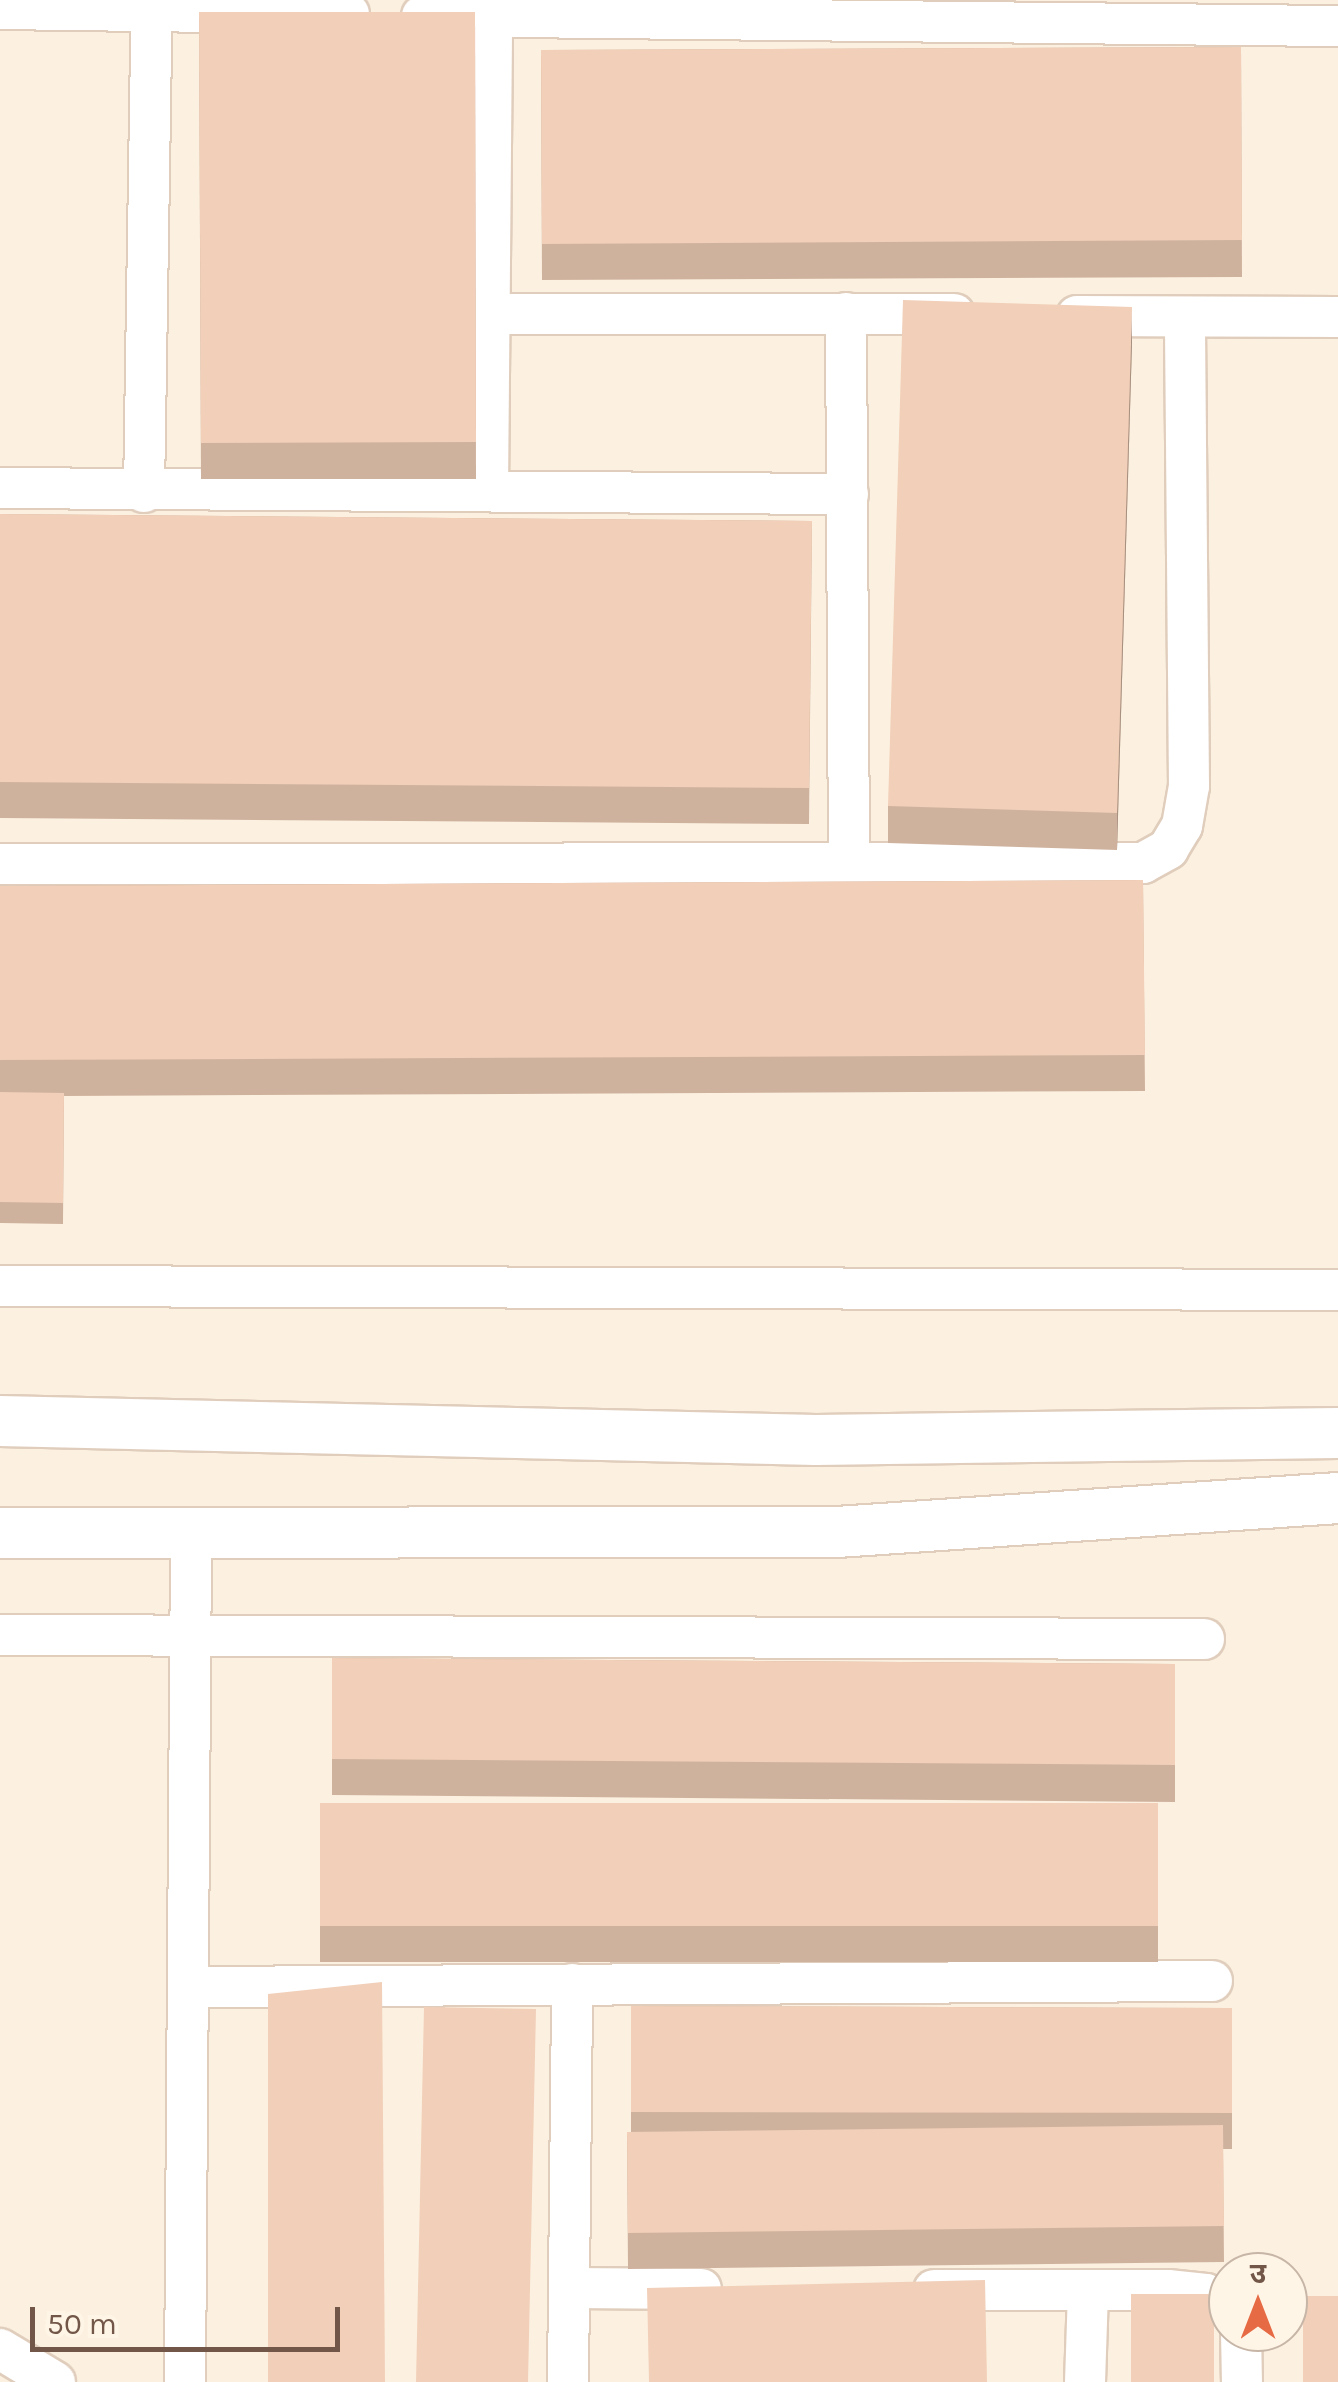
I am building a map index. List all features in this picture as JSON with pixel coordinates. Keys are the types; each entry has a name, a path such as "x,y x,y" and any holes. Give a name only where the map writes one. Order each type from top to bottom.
{"street":[{"path":"144,492 152,4"},
{"path":"0,9 152,4 492,19 1338,26"},
{"path":"488,491 494,314 492,19"},
{"path":"846,313 849,865"},
{"path":"494,314 986,315"},
{"path":"1045,316 1338,317"},
{"path":"0,864 1143,862 1168,849 1182,826 1189,786 1185,318"},
{"path":"0,488 848,494"},
{"path":"0,1286 1338,1290"},
{"path":"0,1421 816,1440 1338,1433"},
{"path":"0,1533 836,1532 1338,1498"},
{"path":"186,2382 192,1987 191,1535"},
{"path":"0,1635 189,1639 1204,1639"},
{"path":"192,1987 1212,1981"},
{"path":"568,2382 572,1984"},
{"path":"570,2288 749,2289"},
{"path":"888,2290 1187,2292 1208,2300"},
{"path":"1086,2382 1088,2292"},
{"path":"0,2349 56,2382"},
{"path":"1241,2352 1242,2382"}],"building":[{"path":"199,12 475,12 476,442 201,443"},
{"path":"1241,47 1242,240 542,244 541,50"},
{"path":"903,300 1132,307 1117,813 888,806"},
{"path":"0,514 812,521 809,788 0,782"},
{"path":"1143,880 1145,1055 0,1060 0,886"},
{"path":"0,1092 64,1093 63,1203 0,1202"},
{"path":"332,1658 1175,1664 1175,1765 332,1759"},
{"path":"320,1803 1158,1803 1158,1926 320,1926"},
{"path":"382,1982 385,2382 268,2382 268,1994"},
{"path":"631,2006 1232,2008 1232,2113 631,2112"},
{"path":"424,2007 536,2009 528,2382 416,2382"},
{"path":"1223,2125 1224,2226 628,2233 627,2132"},
{"path":"985,2280 987,2382 649,2382 647,2288"},
{"path":"1131,2294 1208,2294 1208,2352 1214,2352 1214,2382 1131,2382"},
{"path":"1308,2296 1338,2296 1338,2382 1303,2382 1303,2352 1308,2352"}]}
